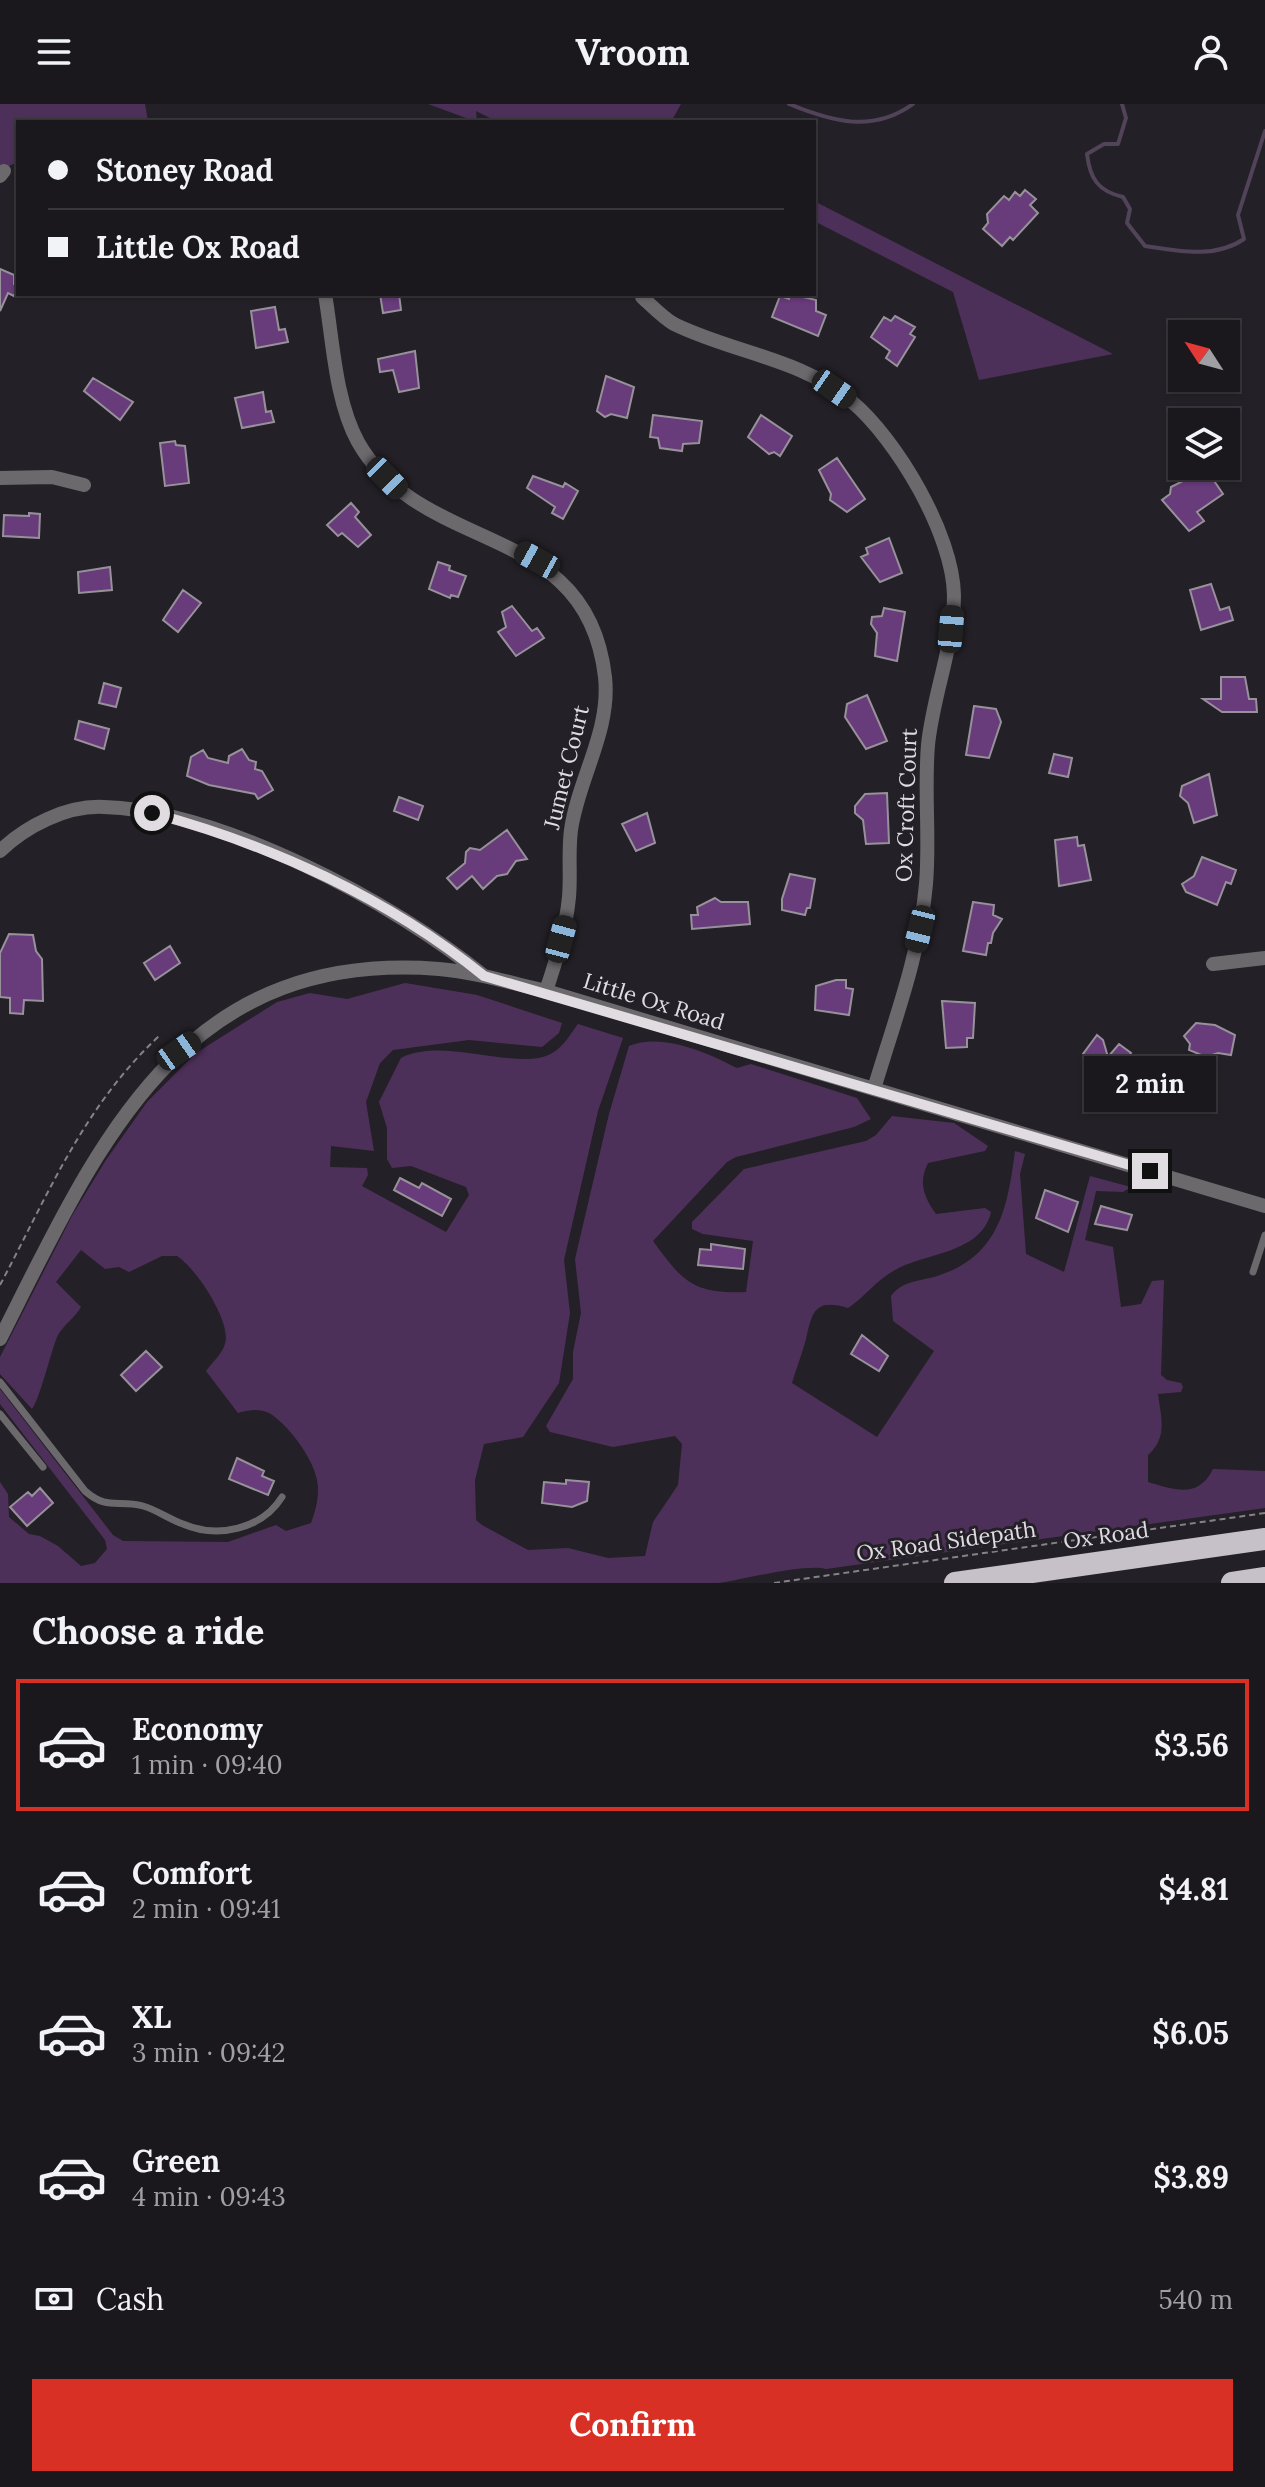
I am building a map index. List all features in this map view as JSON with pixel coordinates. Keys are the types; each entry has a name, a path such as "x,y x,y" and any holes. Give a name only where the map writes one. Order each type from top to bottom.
{"highway":[{"name":"Ox Road","path":"955,1583 1265,1539"},
{"path":"1232,1583 1265,1578"}],"street":[{"name":"Jumet Court","path":"325,296 347,413 358,441 376,466 423,509 508,544 537,560 575,598 598,644 605,678 603,715 571,828 567,916 546,991"},
{"name":"Ox Croft Court","path":"642,297 672,323 794,366 849,399 875,423 900,454 947,558 954,593 951,629 928,745 926,885 913,957 874,1089"},
{"path":"0,478 52,477 84,485"},
{"path":"0,851 44,821 74,810 102,806 152,813 239,838 319,874 445,944 484,976"},
{"path":"1213,964 1265,958"},
{"name":"Little Ox Road","path":"0,1339 102,1145 134,1099 179,1051 251,1004 329,976 408,968 484,976 546,991 1265,1206"}],"lane":[{"path":"1253,1272 1265,1235"},
{"path":"0,1382 85,1491 99,1503 141,1506 185,1526 222,1531 251,1524 276,1507 282,1497"},
{"path":"0,1414 43,1467"}],"path":[{"path":"0,1285 94,1108 124,1070 159,1036"},
{"name":"Ox Road Sidepath","path":"774,1583 1265,1513"}],"shaded area":[{"path":"0,104 145,104 148,120 16,120 16,163 0,170"},
{"path":"428,104 681,104 672,120 494,120 476,111 477,120"},
{"path":"816,202 1113,354 979,380 953,292 816,222"},
{"path":"405,983 477,995 562,1023 559,1033 542,1047 469,1040 393,1050 380,1063 366,1102 374,1151 331,1146 330,1167 367,1168 368,1175 362,1186 446,1232 469,1195 466,1187 411,1166 392,1168 387,1159 387,1128 379,1102 401,1058 438,1050 503,1058 540,1058 558,1049 578,1024 623,1038 598,1111 564,1260 570,1313 559,1383 523,1437 484,1444 475,1480 476,1520 482,1525 528,1550 568,1548 608,1558 645,1556 653,1522 678,1485 682,1444 675,1436 613,1447 550,1432 546,1426 573,1379 573,1352 581,1313 575,1259 609,1114 629,1046 656,1041 699,1051 737,1068 751,1064 857,1098 871,1119 854,1127 736,1157 727,1162 653,1241 682,1276 701,1288 746,1292 753,1241 703,1234 692,1229 692,1222 744,1169 866,1141 876,1135 892,1116 954,1123 988,1146 985,1151 928,1163 923,1183 928,1202 936,1214 985,1208 991,1212 986,1226 965,1244 890,1273 848,1308 828,1305 817,1310 810,1321 792,1383 877,1437 934,1351 893,1321 891,1296 907,1284 960,1266 976,1255 988,1241 1004,1209 1015,1151 1025,1154 1020,1174 1026,1254 1064,1272 1090,1176 1131,1187 1123,1192 1096,1191 1085,1240 1113,1247 1121,1307 1141,1304 1152,1281 1164,1280 1161,1375 1167,1380 1181,1383 1183,1387 1181,1392 1158,1394 1162,1427 1158,1441 1148,1455 1148,1482 1185,1490 1200,1485 1213,1469 1265,1471 1265,1508 826,1569 790,1570 719,1583 0,1583 0,1482 8,1494 9,1517 29,1534 58,1546 81,1566 95,1563 107,1549 105,1540 0,1404 0,1389 113,1535 123,1541 228,1542 276,1525 286,1531 311,1523 318,1491 315,1471 305,1452 276,1418 261,1410 238,1413 206,1371 225,1344 226,1334 211,1296 194,1272 177,1256 162,1256 129,1272 119,1267 105,1269 81,1250 56,1282 81,1307 57,1337 32,1409 0,1374 0,1357 73,1214 106,1160 147,1102 196,1053 277,1002 310,993 347,999"}],"building":[{"path":"1025,190 1036,199 1030,205 1038,213 1013,240 1010,237 1002,246 983,229 988,223 987,214 1004,196 1009,200 1015,192 1020,196"},
{"path":"0,269 14,275 16,291 14,296 8,293 0,311"},
{"path":"380,296 399,296 401,310 383,313"},
{"path":"780,296 789,299 790,296 799,296 816,300 816,311 826,315 818,336 772,317"},
{"path":"275,307 279,330 285,329 288,342 256,348 251,311"},
{"path":"895,316 915,327 910,334 915,337 897,366 886,358 890,351 871,337 884,317 891,321"},
{"path":"415,351 419,388 399,392 393,370 380,372 378,359"},
{"path":"606,376 634,387 627,418 611,414 605,417 597,411"},
{"path":"93,378 133,402 120,420 84,391"},
{"path":"263,392 266,412 271,411 274,422 242,428 235,398"},
{"path":"653,415 702,421 699,443 683,444 682,451 660,448 658,438 650,437"},
{"path":"761,415 792,436 780,456 774,452 769,454 748,437"},
{"path":"175,441 176,445 185,446 189,483 165,486 160,443"},
{"path":"837,458 865,499 847,512 830,500 831,494 819,470"},
{"path":"533,476 563,487 565,483 578,491 563,519 552,513 555,507 527,488"},
{"path":"1185,480 1214,480 1223,494 1197,512 1204,521 1189,531 1162,500 1170,494 1171,487"},
{"path":"351,503 359,512 355,517 371,535 358,547 342,533 338,536 327,525"},
{"path":"29,513 40,514 39,538 3,536 4,515 29,516"},
{"path":"889,538 902,573 880,582 861,557 868,554 866,548"},
{"path":"438,562 466,576 458,597 451,595 450,598 429,589"},
{"path":"110,567 112,590 79,593 78,572"},
{"path":"1211,584 1220,610 1229,607 1233,620 1201,630 1190,590"},
{"path":"183,590 201,603 178,632 163,620"},
{"path":"512,606 532,631 537,628 544,638 516,656 498,632 506,627 502,612"},
{"path":"884,608 905,612 897,661 875,656 877,633 871,624 872,617 882,616"},
{"path":"1221,677 1245,677 1249,699 1256,699 1257,712 1222,712 1203,699 1221,699"},
{"path":"104,683 121,688 116,707 99,703"},
{"path":"867,695 887,741 866,749 845,717 847,704"},
{"path":"974,706 996,709 1001,722 989,758 966,755"},
{"path":"79,721 109,729 104,749 75,739"},
{"path":"242,749 249,760 256,762 255,769 262,771 273,790 258,799 255,794 209,785 187,776 191,757 203,750 208,758 228,763 229,756"},
{"path":"1054,754 1072,758 1068,777 1049,773"},
{"path":"1209,774 1217,815 1194,823 1188,803 1180,796 1182,786"},
{"path":"887,793 889,843 866,844 863,820 855,813 855,806 865,794"},
{"path":"399,797 423,806 418,820 394,811"},
{"path":"647,813 655,843 636,851 622,824"},
{"path":"507,830 527,859 516,861 507,874 497,876 483,889 472,876 457,889 447,878 465,863 466,852 470,848 480,850"},
{"path":"1077,837 1078,846 1084,845 1091,880 1059,886 1055,840"},
{"path":"1202,857 1236,870 1231,884 1226,882 1217,905 1186,892 1182,884 1194,876"},
{"path":"790,874 815,879 810,908 807,908 805,915 782,910"},
{"path":"715,898 721,902 748,902 750,924 692,929 691,915 698,915 697,907"},
{"path":"973,902 994,905 993,915 1002,919 991,943 988,943 986,955 963,951"},
{"path":"9,934 33,935 36,951 42,959 43,1001 24,1000 23,1014 10,1013 10,998 0,997 0,953"},
{"path":"170,946 180,963 155,980 144,963"},
{"path":"846,980 846,988 853,989 849,1015 815,1010 816,986"},
{"path":"942,1001 975,1003 973,1038 967,1038 967,1047 946,1048"},
{"path":"1196,1023 1215,1025 1235,1035 1231,1055 1218,1053 1206,1057 1189,1050 1190,1044 1184,1036"},
{"path":"1097,1035 1103,1040 1108,1057 1119,1044 1131,1053 1110,1079 1103,1067 1094,1068 1083,1054"},
{"path":"400,1178 419,1188 422,1183 451,1199 442,1216 394,1190"},
{"path":"1045,1190 1078,1202 1068,1232 1036,1218"},
{"path":"1101,1206 1132,1215 1127,1230 1095,1224"},
{"path":"711,1244 745,1249 743,1269 698,1265 700,1249 711,1250"},
{"path":"862,1335 888,1356 879,1371 851,1354"},
{"path":"146,1351 162,1367 136,1391 121,1375"},
{"path":"237,1458 264,1471 262,1476 274,1481 268,1495 229,1479"},
{"path":"566,1480 589,1482 587,1501 572,1507 542,1503 544,1482 566,1484"},
{"path":"40,1488 53,1503 27,1526 10,1507 28,1492 32,1496"}],"waterway":[{"path":"789,104 821,116 852,122 883,119 913,104"},
{"path":"1122,104 1126,118 1118,144 1104,144 1087,154 1088,163 1101,187 1123,197 1130,209 1127,223 1145,246 1209,251 1244,239 1238,215 1265,131"}],"route":[{"path":"152,813 215,830 319,874 445,944 484,976 546,991 1150,1171"}]}
